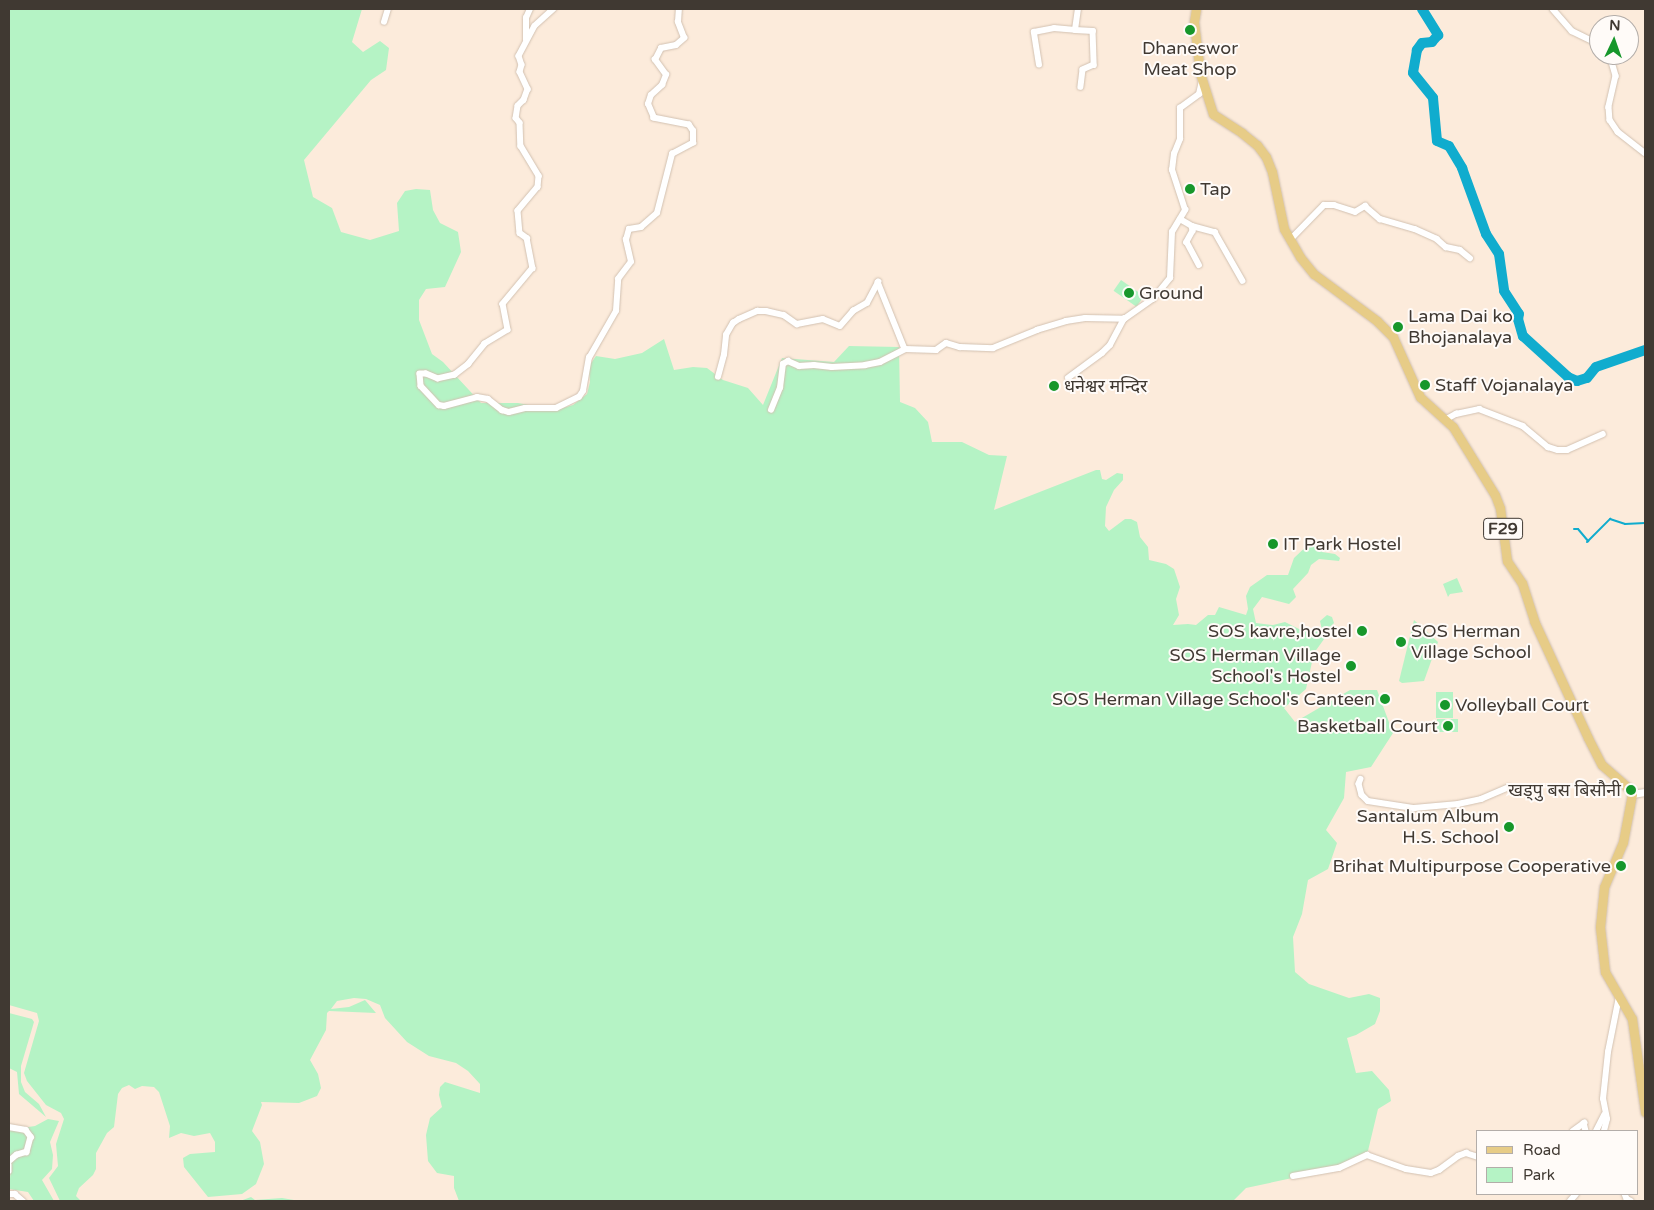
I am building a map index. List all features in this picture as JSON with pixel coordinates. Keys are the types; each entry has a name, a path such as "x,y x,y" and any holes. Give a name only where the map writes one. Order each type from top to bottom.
{"main road":[{"name":"F29","path":"1196,9 1194,22 1202,81 1213,114 1257,145 1266,157 1272,172 1284,229 1300,257 1314,274 1378,320 1393,337 1420,397 1453,427 1495,495 1500,508 1507,560 1522,583 1534,621 1602,765 1628,786 1632,794"},
{"path":"1632,794 1623,842 1606,880 1600,927 1604,964 1608,979 1632,1019 1645,1112"}],"street":[{"path":"384,22 388,9"},
{"path":"526,42 526,18 530,9"},
{"path":"554,9 535,26 519,56 522,65 520,72 528,89 524,100 518,106 516,118 520,123 521,146 539,176 538,188 518,211 520,233 527,238 533,268 503,304 508,330 485,344 469,364 455,375 438,379 426,374 420,374 421,386 435,402 444,406 477,397 488,399 502,410 509,412 525,408 556,408 579,397 583,391 589,358 616,311 618,279 631,262 626,240 629,229 641,227 657,213 672,154 693,143 693,131 689,125 654,118 648,104 651,95 662,85 666,75 656,60 661,48 676,45 684,38 678,22 679,9"},
{"path":"1075,30 1078,9"},
{"path":"1553,9 1572,31 1589,39"},
{"path":"1039,65 1034,32 1054,28 1093,31 1094,66 1083,70 1081,87"},
{"path":"1613,65 1616,76 1609,107 1610,120 1618,132 1645,153"},
{"path":"1068,378 1102,353 1110,345 1124,319 1154,299 1170,278 1172,232 1185,210 1172,170 1174,154 1180,139 1180,108 1199,94 1202,81"},
{"path":"1291,239 1324,205 1334,204 1355,212 1365,206 1380,219 1415,229 1437,239 1446,247 1460,250 1470,258"},
{"path":"1180,219 1192,226 1216,232 1243,281"},
{"path":"1192,226 1187,242 1198,265"},
{"path":"718,377 724,355 726,335 733,324 739,319 757,311 766,311 784,316 797,324 823,319 840,326 853,311 867,303 878,282 904,348"},
{"path":"771,410 780,388 785,362 799,366 865,365 880,362 904,348 936,350 946,344 960,348 992,348 1066,321 1085,318 1124,319"},
{"path":"1445,420 1456,414 1479,408 1525,427 1548,447 1558,450 1567,450 1603,434"},
{"path":"1361,779 1359,784 1362,795 1368,801 1414,808 1458,804 1481,799 1509,787"},
{"path":"1632,794 1645,792"},
{"path":"1604,1130 1607,1119 1603,1100 1608,1052 1619,997"},
{"path":"1596,1130 1605,1113"},
{"path":"1574,1130 1584,1123 1586,1130"},
{"path":"9,1127 26,1130 31,1137 27,1152 17,1155 9,1164 9,1171"},
{"path":"1293,1176 1339,1168 1367,1155 1406,1169 1430,1172 1439,1170 1466,1153 1476,1156"},
{"path":"9,1194 15,1194 23,1201"}],"green space":[{"path":"9,9 362,9 352,42 363,52 380,41 389,48 386,70 371,80 304,160 313,197 332,208 341,232 370,240 399,231 397,203 405,191 416,189 430,190 433,210 440,223 458,232 461,252 445,287 426,289 419,300 419,320 432,354 443,362 481,403 518,403 556,410 573,405 587,394 590,382 589,366 596,356 615,359 642,353 664,339 674,370 693,367 707,368 723,380 748,388 763,405 782,358 834,362 849,346 899,347 900,402 915,408 928,422 932,442 962,442 989,455 1007,456 994,510 1096,470 1100,470 1102,479 1106,480 1117,473 1123,474 1123,480 1114,490 1106,507 1105,526 1109,531 1125,519 1137,522 1140,537 1148,547 1149,560 1166,564 1174,569 1180,587 1176,599 1179,615 1173,625 1196,625 1208,615 1215,615 1219,607 1246,615 1248,609 1246,596 1250,587 1267,575 1288,575 1294,558 1313,540 1321,546 1322,552 1335,554 1340,558 1339,561 1319,559 1311,565 1308,573 1293,589 1296,597 1289,604 1262,597 1253,609 1256,623 1273,625 1285,622 1299,629 1322,630 1320,621 1327,615 1332,617 1334,623 1327,630 1327,635 1314,653 1306,689 1284,708 1295,722 1350,690 1377,690 1393,733 1371,767 1346,772 1344,798 1326,830 1337,843 1328,869 1308,880 1302,914 1293,937 1295,972 1309,984 1349,998 1369,994 1380,998 1380,1011 1375,1024 1347,1038 1356,1073 1372,1071 1389,1090 1391,1101 1378,1109 1367,1155 1339,1168 1246,1188 1233,1201 459,1201 454,1188 454,1176 437,1173 428,1161 426,1135 430,1118 442,1107 439,1095 440,1087 445,1082 480,1093 480,1084 468,1071 456,1063 429,1056 407,1042 385,1018 380,1005 366,999 354,998 337,1001 331,1009 349,1007 365,1000 376,1013 329,1011 327,1013 326,1030 310,1060 318,1074 321,1088 317,1096 299,1103 261,1102 262,1105 252,1131 260,1142 264,1164 256,1184 242,1194 208,1197 184,1167 183,1158 190,1154 215,1152 215,1142 210,1133 194,1136 181,1133 169,1138 170,1126 159,1092 154,1087 142,1086 135,1089 129,1085 122,1088 118,1094 114,1127 107,1133 96,1153 96,1169 93,1175 79,1188 76,1196 81,1201 60,1201 49,1178 58,1166 56,1144 64,1119 61,1113 46,1105 27,1081 24,1073 39,1021 37,1013 9,1005"},
{"name":"Ground","path":"1121,280 1144,296 1136,307 1114,291"},
{"path":"1457,578 1463,592 1450,594 1448,597 1443,584"},
{"path":"1414,620 1438,642 1424,681 1402,683 1399,681"},
{"name":"Volleyball Court","path":"1436,692 1453,692 1453,718 1436,718"},
{"name":"Basketball Court","path":"1437,719 1458,719 1458,732 1437,732"},
{"path":"9,1013 32,1019 34,1022 21,1066 21,1082 25,1092 39,1104 46,1117 19,1094 17,1072 9,1068"},
{"path":"48,1119 59,1121 50,1142 53,1155 52,1169 42,1180 54,1201 34,1201 28,1192 9,1189 11,1168 9,1166 9,1130 35,1126"},
{"path":"251,1197 255,1200 282,1198 300,1201 240,1201"}],"waterway":[{"path":"1422,9 1438,35 1432,42 1422,43 1417,50 1413,73 1433,98 1437,141 1449,146 1462,168 1486,234 1499,254 1504,291 1519,314 1518,319 1523,336 1568,377 1577,381 1587,378 1596,367 1645,350"},
{"path":"1587,542 1610,519 1625,524 1645,523"},
{"path":"1574,529 1578,529 1588,541"}],"place":[{"name":"Dhaneswor Meat Shop","path":"1190,30"},
{"name":"Tap","path":"1190,189"},
{"name":"Ground","path":"1129,293"},
{"name":"Lama Dai ko Bhojanalaya","path":"1398,327"},
{"name":"Staff Vojanalaya","path":"1425,385"},
{"name":"धनेश्वर मन्दिर","path":"1054,386"},
{"name":"IT Park Hostel","path":"1273,544"},
{"name":"SOS kavre,hostel","path":"1362,631"},
{"name":"SOS Herman Village School","path":"1401,642"},
{"name":"SOS Herman Village School's Hostel","path":"1351,666"},
{"name":"SOS Herman Village School's Canteen","path":"1385,699"},
{"name":"Volleyball Court","path":"1445,705"},
{"name":"Basketball Court","path":"1448,726"},
{"name":"खड्पु बस बिसौनी","path":"1631,790"},
{"name":"Santalum Album H.S. School","path":"1509,827"},
{"name":"Brihat Multipurpose Cooperative","path":"1621,866"}]}
